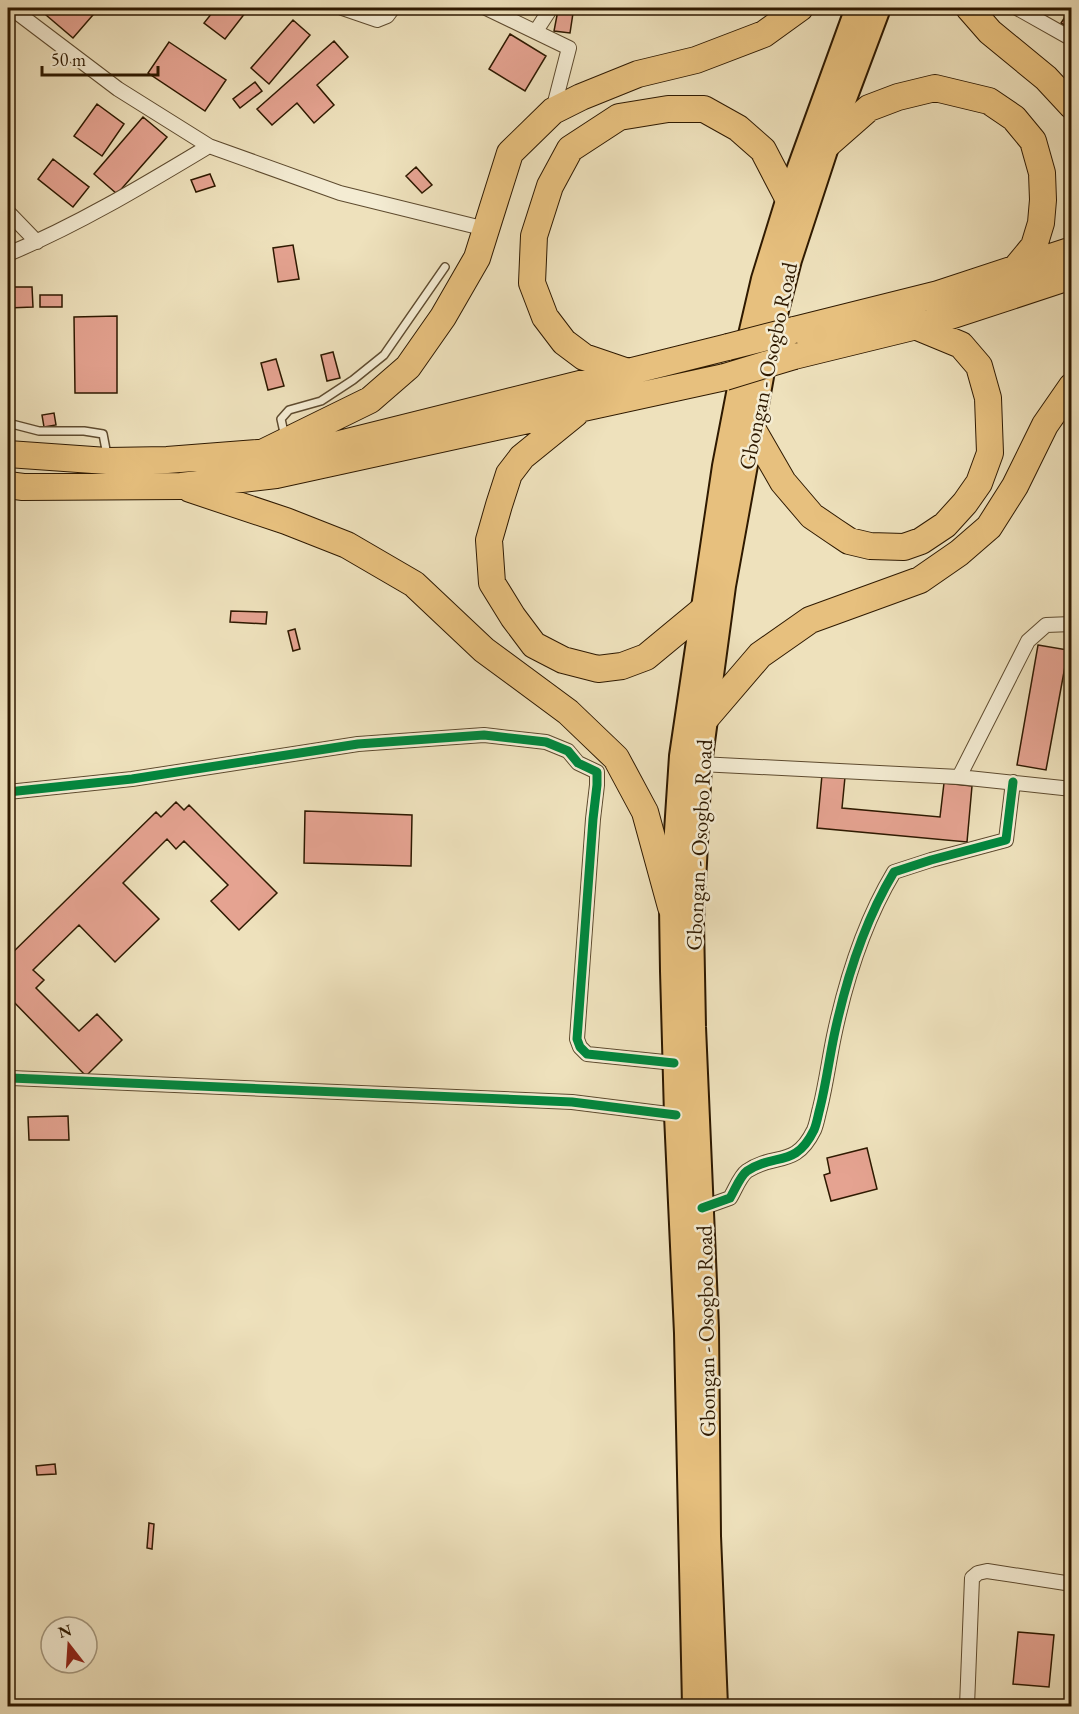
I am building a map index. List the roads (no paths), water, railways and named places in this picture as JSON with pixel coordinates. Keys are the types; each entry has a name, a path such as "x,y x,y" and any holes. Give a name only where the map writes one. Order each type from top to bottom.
{"highway":[{"path":"262,453 370,400 408,367 443,317 477,258 510,153 553,111 581,96 638,74 696,60 764,34 800,8"},
{"path":"969,8 990,32 1046,78 1071,106"},
{"path":"828,144 869,108 898,97 935,88 989,101 1014,118 1033,141 1042,173 1041,223 1034,246 1015,268"},
{"path":"628,372 585,357 564,342 545,317 532,283 534,236 549,186 570,149 619,117 668,109 704,109 738,128 763,150 788,198"},
{"path":"8,454 107,461 167,460 323,448 938,294 1071,250"},
{"path":"8,485 23,487 181,486 276,475 314,468 725,377 794,356 915,326 1071,276"},
{"path":"753,430 783,482 812,516 849,541 870,546 904,547 921,541 945,525 965,503 979,483 990,453 988,398 979,366 962,345 915,326"},
{"path":"706,718 760,655 810,620 920,580 959,553 989,527 1015,486 1045,425 1071,387"},
{"path":"583,409 522,457 509,474 489,540 492,583 534,645 563,660 597,669 622,666 646,657 704,609"},
{"path":"181,486 286,521 347,545 414,584 483,650 568,712 616,758 645,812 671,907"}],"main road":[{"name":"Gbongan - Osogbo Road","path":"694,1707 686,1332 676,1114 671,907 681,756 724,466 763,279 788,198 857,8"},
{"name":"Gbongan - Osogbo Road","path":"716,1707 710,1536 707,1328 694,1027 692,922 700,764 724,586 767,349 790,260 828,144 879,8"}],"street":[{"path":"11,8 118,89 209,146 340,193 486,229"},
{"path":"27,20 35,8"},
{"path":"342,8 377,20 387,16 393,8"},
{"path":"486,8 569,48 553,111"},
{"path":"536,32 551,8"},
{"path":"1017,8 1071,39"},
{"path":"8,254 37,242 145,184 209,146"},
{"path":"8,212 37,242"},
{"path":"959,777 1028,641 1046,625 1071,624"},
{"path":"8,792 132,779 369,743 484,735 546,742 568,751 578,763 597,772 577,1039 580,1047 587,1054 675,1063"},
{"path":"700,764 959,777 1071,789"},
{"path":"702,1208 730,1198 745,1172 798,1153 814,1129 828,1078 834,1035 862,934 880,894 894,872 1006,840 1013,782"},
{"path":"11,1078 572,1102 676,1114"},
{"path":"967,1707 972,1578 978,1573 987,1571 1071,1584"}],"lane":[{"path":"286,442 281,419 289,410 321,401 353,380 384,355 445,267"},
{"path":"8,423 39,431 104,434 107,461"}]}
